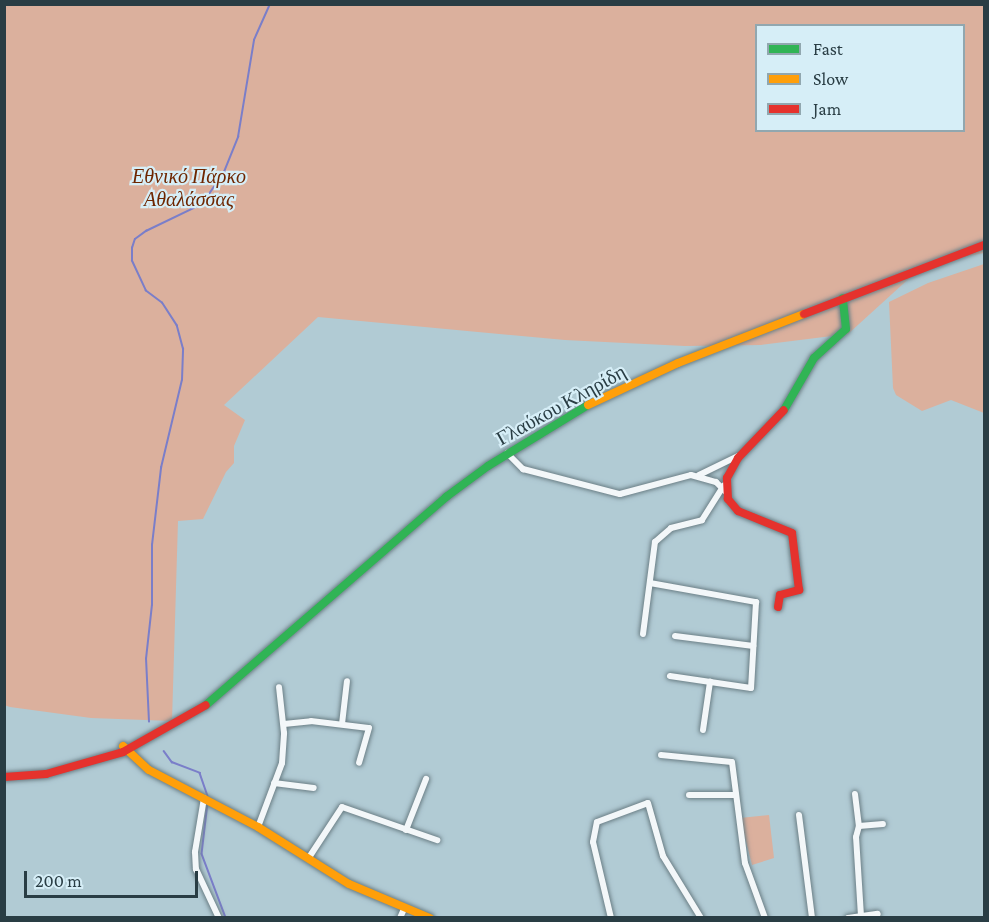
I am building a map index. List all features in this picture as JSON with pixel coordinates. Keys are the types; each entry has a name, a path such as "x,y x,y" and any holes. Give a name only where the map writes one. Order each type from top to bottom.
{"main road":[{"name":"Γλαύκου Κληρίδη","path":"4,777 71,763 125,748 214,698 446,497 507,453 572,413 632,383 843,298 984,245"},
{"path":"778,607 780,595 799,590 792,533 788,528 738,511 725,491 727,478 743,453 781,414 814,358 846,329 843,298"},
{"path":"125,748 149,770 258,827 349,884 430,918"}],"street":[{"path":"507,453 523,469 620,494 698,475 743,453"},
{"path":"643,634 655,542 660,535 702,520 725,491 698,475"},
{"path":"650,583 756,602 751,688 670,676"},
{"path":"675,636 753,646"},
{"path":"342,724 347,681"},
{"path":"703,730 710,682"},
{"path":"258,827 282,764 284,724 279,687"},
{"path":"284,724 342,724 369,728 359,764"},
{"path":"662,755 732,762 745,863 765,918"},
{"path":"406,830 426,779"},
{"path":"274,783 314,788"},
{"path":"855,794 859,826 855,843 861,916"},
{"path":"689,795 736,795"},
{"path":"204,798 195,852 196,869 219,918"},
{"path":"611,918 593,842 597,822 648,803 663,856 699,917"},
{"path":"308,859 342,807 437,840"},
{"path":"799,815 813,918"},
{"path":"859,826 882,824"},
{"path":"400,918 405,907"},
{"path":"848,918 878,914"}],"green space":[{"name":"Εθνικό Πάρκο Αθαλάσσας","path":"4,5 984,5 984,253 925,264 848,334 761,345 685,346 565,340 318,317 224,405 245,420 234,446 234,463 226,472 203,519 178,521 172,721 91,718 4,705"},
{"path":"984,264 984,413 951,400 922,411 896,395 893,388 889,302 928,283"},
{"path":"769,815 774,858 752,865 740,818"}],"waterway":[{"path":"149,722 146,659 152,605 152,545 161,468 182,380 183,349 177,326 162,303 146,291 132,261 132,248 135,239 146,231 202,204 224,172 238,137 254,40 270,4"},
{"path":"164,751 172,762 200,773 208,796"},
{"path":"208,803 202,854 226,918"}],"traffic: fast":[{"path":"784,410 814,358 846,329 843,298"},
{"path":"206,705 446,497 488,466 588,405"}],"traffic: slow":[{"path":"588,405 678,363 804,314"},
{"path":"123,746 149,770 258,827 349,884 430,918"}],"traffic: jam":[{"path":"804,314 984,245"},
{"path":"778,607 780,595 799,590 792,533 738,511 728,499 727,478 738,458 784,410"},
{"path":"4,777 46,774 123,752 206,705"}]}
